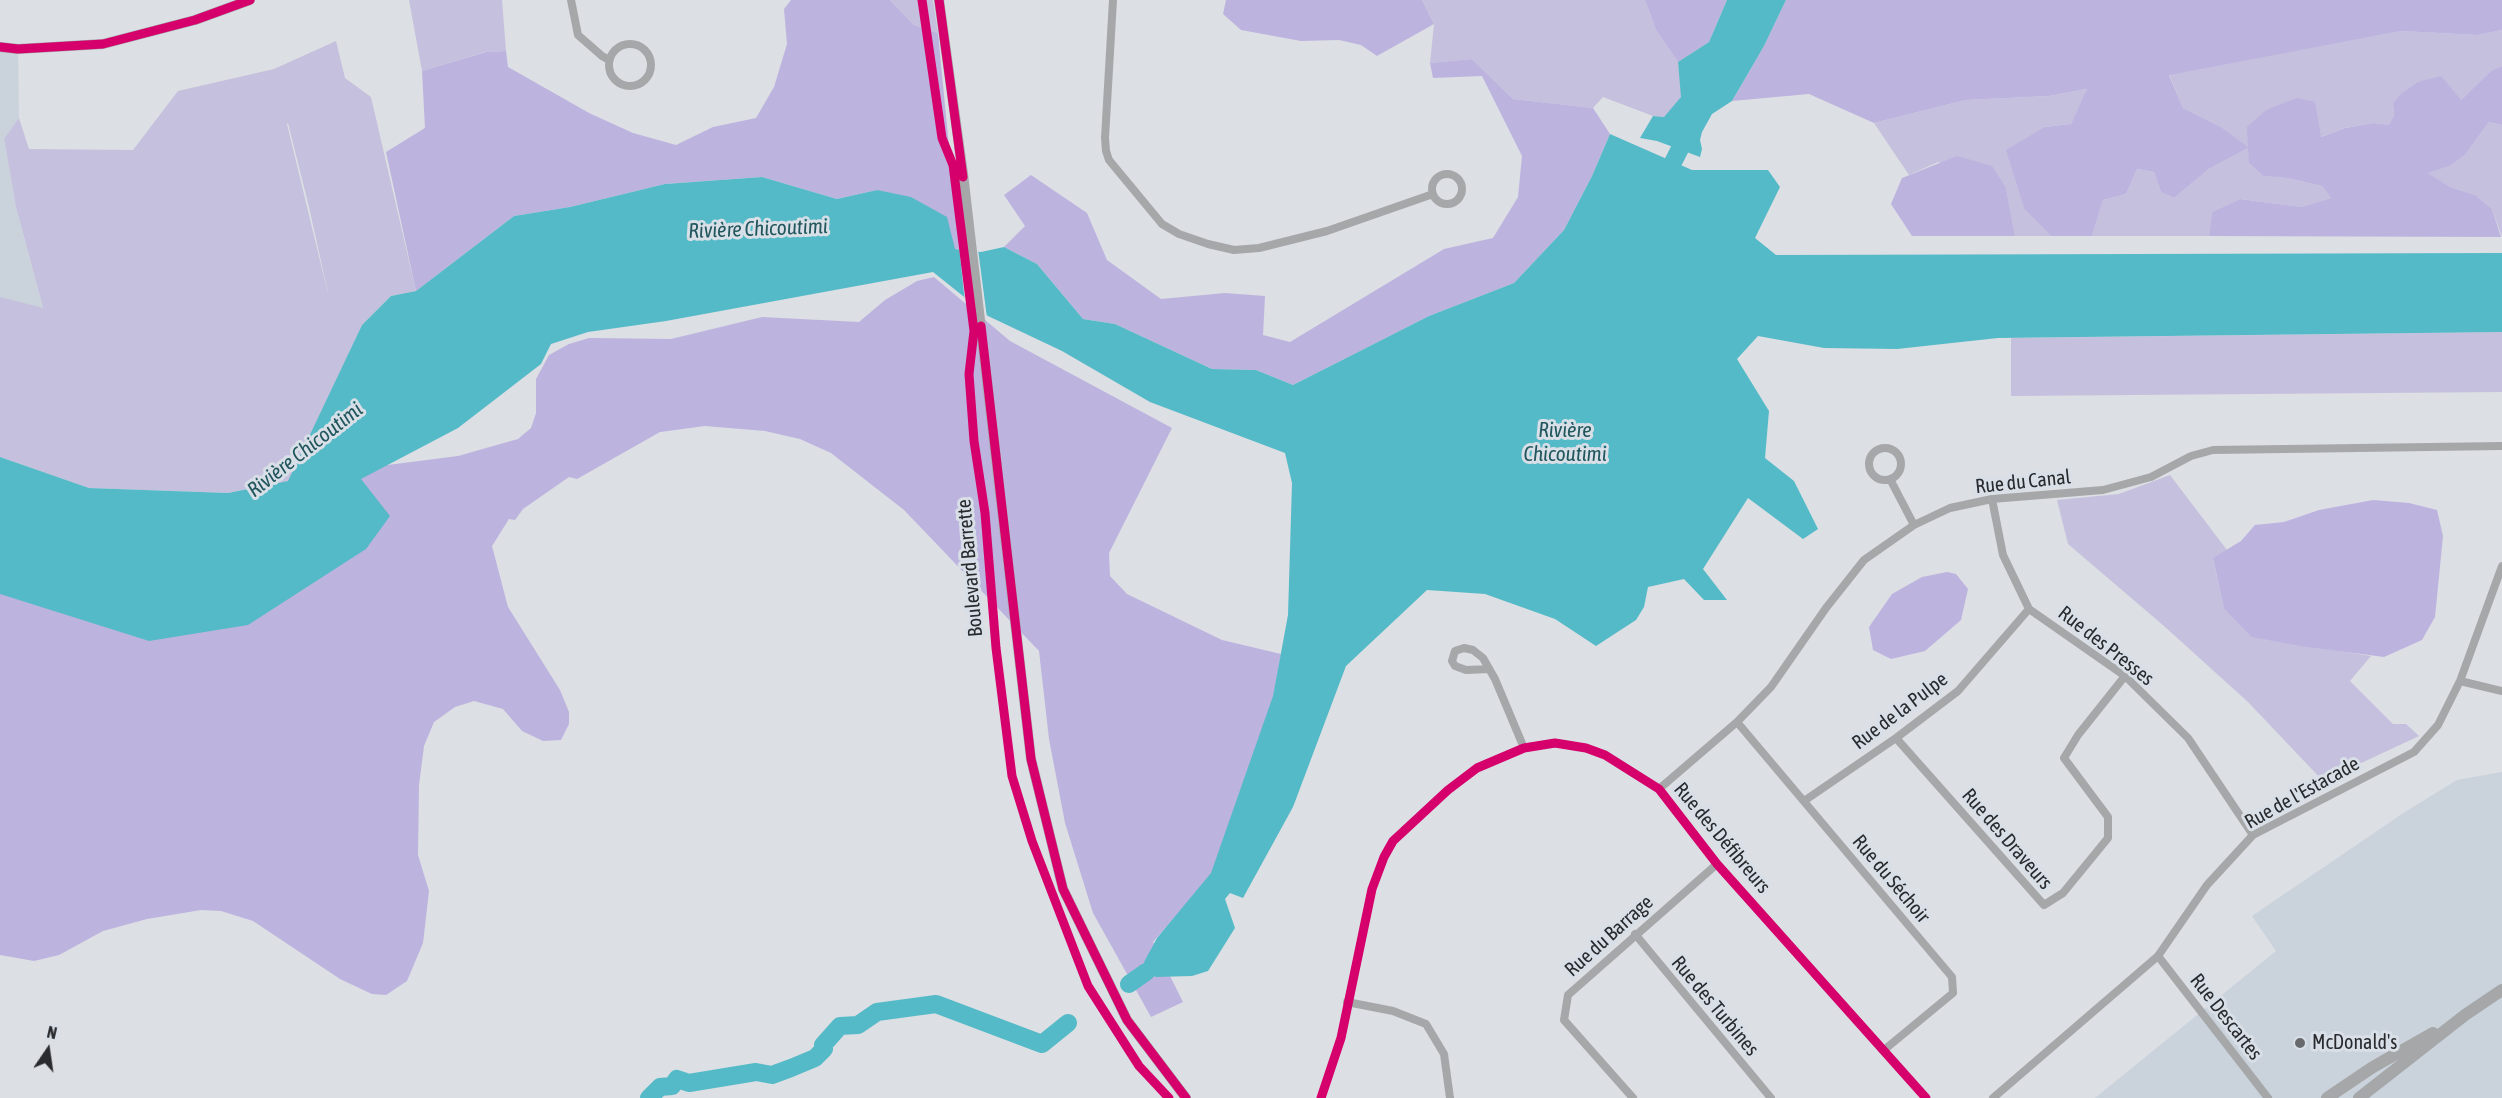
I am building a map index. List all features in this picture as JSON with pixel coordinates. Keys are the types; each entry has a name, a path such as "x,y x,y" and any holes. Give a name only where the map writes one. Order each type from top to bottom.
{"main road":[{"path":"2359,1098 2465,1015 2502,990"},
{"path":"2328,1098 2373,1067 2465,1015"}],"street":[{"path":"0,47 18,49 103,44 195,20 250,0"},
{"path":"571,0 578,35 609,60 613,76 626,86 641,83 648,77 651,69 648,54 635,44 619,47 609,60"},
{"name":"Boulevard Barrette","path":"939,0 963,174 1031,759 1063,889 1127,1020 1186,1098"},
{"path":"1113,0 1106,151 1109,160 1162,224 1179,234 1208,244 1234,250 1259,248 1327,231 1433,194"},
{"name":"Rue du Canal","path":"1659,789 1737,722 1771,687 1826,608 1864,560 1914,525 1950,508 1992,499 2103,490 2151,477 2191,456 2212,450 2502,446"},
{"path":"1890,479 1914,525"},
{"name":"Rue des Presses","path":"1992,499 2003,555 2029,609 2125,676 2188,738 2253,835"},
{"name":"Rue de l'Estacade","path":"1993,1098 2158,956 2207,885 2253,835 2414,752 2438,725 2460,681 2502,566"},
{"name":"Rue de la Pulpe","path":"1804,801 1896,738 1958,691 2029,609"},
{"path":"1489,669 1524,748"},
{"name":"Rue des Draveurs","path":"1896,738 2044,905 2063,893 2108,838 2108,817 2064,758 2078,735 2125,676"},
{"path":"2460,681 2502,691"},
{"name":"Rue du Séchoir","path":"1737,722 1952,977 1953,993 1884,1050"},
{"name":"Rue des Défibreurs","path":"1322,1098 1341,1038 1372,889 1383,857 1393,841 1448,790 1477,768 1524,748 1555,743 1586,748 1605,755 1659,789 1717,864 1926,1098"},
{"name":"Rue du Barrage","path":"1633,1098 1564,1020 1568,995 1717,864"},
{"name":"Rue des Turbines","path":"1635,934 1771,1098"},
{"name":"Rue Descartes","path":"2158,956 2268,1098"},
{"path":"1347,1002 1393,1011 1426,1024 1444,1054 1450,1098"}],"shaded area":[{"path":"409,0 502,0 506,51 485,52 422,71"},
{"path":"791,0 890,0 914,25 938,33 959,249 955,249 877,190 837,199 762,177 665,184 570,207 514,216 416,291 386,152 425,128 422,71 486,52 506,51 508,67 589,113 633,133 676,145 713,127 756,118 774,87 787,44 784,9"},
{"path":"890,0 933,0 938,33 914,25"},
{"path":"1226,0 1422,0 1434,24 1377,56 1361,45 1339,40 1301,41 1241,30 1223,14"},
{"path":"1422,0 1645,0 1656,30 1678,62 1682,97 1664,117 1653,116 1603,97 1593,108 1513,99 1472,59 1430,63 1434,24"},
{"path":"1645,0 1727,0 1709,42 1678,62 1656,30"},
{"path":"1786,0 2502,0 2502,30 2477,35 2401,31 2169,75 2183,108 2221,127 2248,147 2247,127 2266,110 2297,98 2315,102 2321,137 2345,128 2374,123 2389,125 2394,115 2393,103 2402,93 2418,82 2441,76 2461,100 2492,70 2502,66 2502,125 2489,122 2465,155 2450,166 2428,173 2450,187 2475,195 2492,209 2501,237 2209,236 2212,212 2240,199 2301,207 2331,198 2322,186 2287,178 2263,176 2249,163 2248,148 2209,169 2174,198 2161,192 2154,172 2137,169 2126,194 2103,200 2092,236 2051,236 2025,210 2006,150 2045,127 2071,124 2087,89 2049,96 1966,100 1874,123 1809,94 1732,101 1764,46"},
{"path":"2502,30 2502,66 2492,70 2461,100 2393,103 2394,115 2389,125 2374,123 2345,128 2249,163 2263,176 2287,178 2322,186 2331,198 2301,207 2240,199 2212,212 2209,236 2092,236 2103,200 2126,194 2137,169 2154,172 2161,192 2174,198 2209,169 2248,148 2221,127 2183,108 2169,74 2401,31 2477,35"},
{"path":"336,41 345,78 371,97 416,291 391,296 362,325 289,481 228,493 89,488 0,457 0,297 43,308 16,207 4,139 19,118 29,149 133,150 178,91 274,69","holes":["288,123 309,207 330,302"]},
{"path":"0,47 18,49 19,118 4,140 16,207 43,309 0,297"},
{"path":"1472,59 1513,99 1593,108 1610,134 1592,176 1564,230 1514,283 1429,316 1293,385 1256,370 1212,369 1115,324 1083,319 1037,264 1004,247 1025,226 1004,195 1031,175 1087,213 1107,260 1161,299 1225,293 1265,296 1263,335 1290,342 1444,249 1493,238 1518,197 1522,156 1482,76 1433,78 1430,63"},
{"path":"2088,89 2071,124 2045,127 2025,210 2051,236 2015,236 2006,188 1938,162 1909,175 1874,123 1966,100 2049,96"},
{"path":"2489,122 2502,125 2502,237 2492,209 2475,195 2450,187 2427,173 2450,166 2465,155"},
{"path":"1957,156 1992,166 2006,188 2015,236 1912,236 1891,204 1902,178"},
{"path":"934,277 1010,341 1172,428 1109,553 1110,576 1127,594 1222,640 1281,654 1272,704 1212,875 1153,942 1183,1002 1151,1017 1093,913 1065,823 1049,739 1039,651 904,510 831,453 800,439 765,431 705,426 660,432 577,479 569,477 523,509 515,520 509,519 492,546 508,607 560,690 569,712 569,724 561,740 543,741 522,731 503,709 474,701 455,707 434,722 424,746 419,785 418,855 429,891 423,943 407,981 386,995 372,994 340,979 253,921 221,911 201,910 147,919 103,931 59,955 34,961 0,955 0,582 359,476 372,467 458,456 518,439 531,428 536,413 536,379 549,355 569,344 589,338 671,339 762,317 859,322 885,300 917,281"},
{"path":"2502,332 2502,392 2011,396 2011,338"},
{"path":"2170,475 2227,550 2213,559 2224,609 2253,637 2371,656 2350,681 2393,724 2406,724 2419,736 2323,781 2248,702 2068,544 2057,500 2119,494"},
{"path":"2373,500 2409,503 2437,510 2443,536 2435,617 2422,640 2384,657 2301,646 2252,637 2224,609 2213,558 2241,541 2255,525 2284,522 2319,510"},
{"path":"1947,572 1956,574 1968,589 1961,620 1925,651 1891,659 1873,650 1869,627 1892,594 1922,577"},
{"path":"2502,772 2502,1098 2095,1098 2276,951 2252,916 2405,812 2457,780"}],"water":[{"path":"1727,0 1786,0 1764,46 1732,101 1712,114 1702,132 1700,157 1657,141 1640,138 1653,116 1664,117 1681,97 1678,62 1709,42"},
{"name":"Rivière Chicoutimi","path":"1610,134 1692,170 1768,170 1780,187 1755,238 1776,255 2502,253 2502,332 1998,338 1897,349 1824,348 1758,336 1737,359 1769,411 1765,458 1794,481 1818,529 1803,539 1748,498 1703,569 1727,600 1704,600 1684,579 1648,587 1644,607 1636,620 1596,646 1555,619 1485,594 1427,590 1346,666 1293,807 1243,898 1230,893 1225,899 1235,928 1208,971 1192,976 1156,977 1146,972 1144,962 1157,938 1211,873 1273,696 1288,615 1292,483 1285,453 1150,402 1062,351 988,316 933,272 666,321 588,332 551,344 541,364 458,428 361,479 390,516 366,549 248,625 149,641 0,594 0,457 89,488 228,493 288,481 362,325 391,296 416,291 514,216 570,207 665,184 762,177 837,199 877,190 911,197 947,217 955,249 981,252 1004,247 1037,264 1083,319 1115,324 1212,369 1256,370 1293,385 1429,316 1514,283 1564,230 1592,176"}],"pier":[{"path":"959,246 978,249 987,318 965,302"}],"waterway":[{"name":"Rivière Chicoutimi","path":"1663,182 1690,129"},
{"path":"1129,984 1146,972"},
{"path":"649,1098 660,1087 672,1086 677,1079 689,1083 756,1072 772,1075 791,1068 815,1058 840,1026 858,1025 877,1012 936,1004 1042,1044 1068,1023"}],"cycle path":[{"path":"0,47 18,49 103,44 195,20 250,0"},
{"path":"922,0 942,138 953,165 974,331 969,374 974,441 985,513 996,648 1012,776 1032,841 1088,986 1139,1066 1169,1098"},
{"path":"939,0 963,177"},
{"path":"981,326 1031,759 1063,889 1127,1020 1186,1098"},
{"path":"1321,1098 1341,1038 1372,889 1384,857 1393,841 1448,790 1477,768 1524,748 1555,743 1586,748 1605,755 1659,789 1717,864 1926,1098"}],"place":[{"name":"McDonald's","path":"2300,1043"}]}
